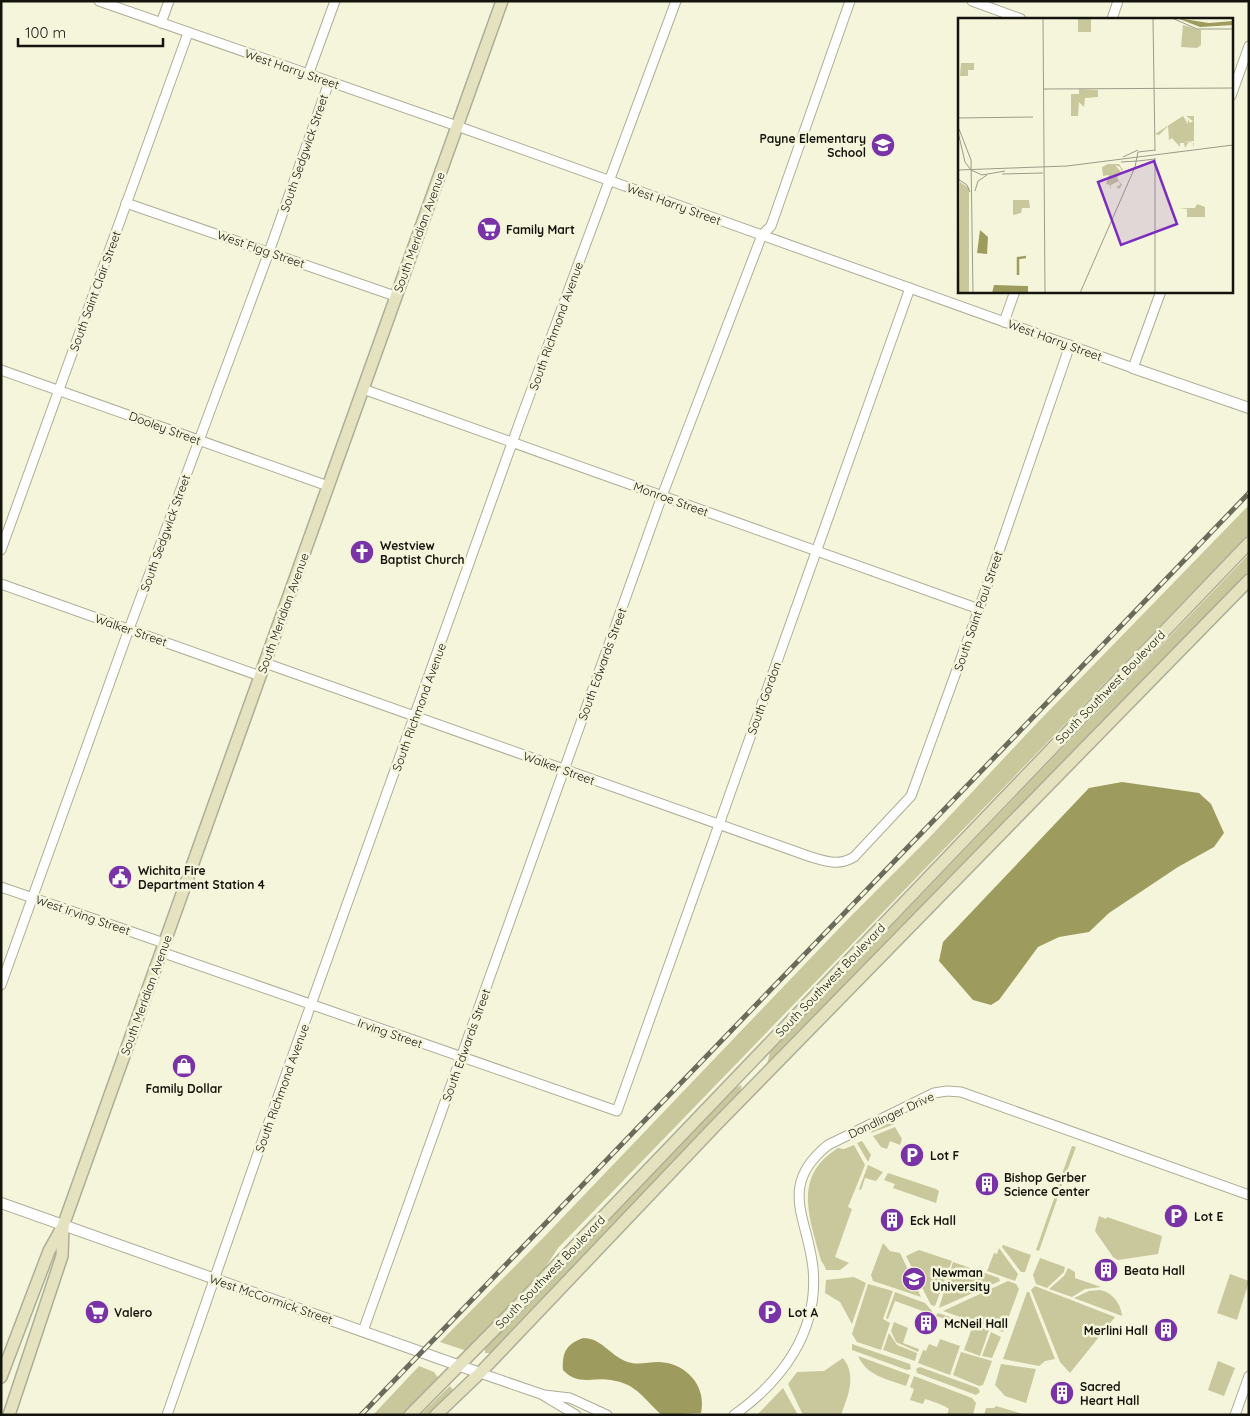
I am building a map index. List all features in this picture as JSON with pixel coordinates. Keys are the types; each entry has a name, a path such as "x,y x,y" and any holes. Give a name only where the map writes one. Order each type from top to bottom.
{"main road":[{"name":"South Meridian Avenue","path":"1,1377 48,1251 64,1226 502,1"},
{"name":"South Southwest Boulevard","path":"410,1415 1249,543"},
{"name":"South Southwest Boulevard","path":"436,1415 480,1373 716,1125 1249,580"},
{"name":"South Meridian Avenue","path":"9,1415 62,1256 64,1226"}],"street":[{"name":"West Harry Street","path":"99,1 457,126 1249,408"},
{"path":"161,24 169,1"},
{"path":"308,75 335,1"},
{"name":"South Richmond Avenue","path":"167,1415 512,442 676,1"},
{"name":"South Edwards Street","path":"363,1330 662,496 762,235 771,226 850,1"},
{"path":"972,1 1018,18"},
{"path":"1112,18 1118,1"},
{"name":"South Saint Clair Street","path":"1,550 188,33"},
{"path":"1232,93 1249,46"},
{"name":"South Sedgwick Street","path":"1,985 269,252 329,82"},
{"name":"West Figg Street","path":"126,203 395,296"},
{"name":"South Gordon","path":"618,1108 910,288"},
{"path":"1004,322 1015,292"},
{"path":"1133,368 1160,292"},
{"name":"South Saint Paul Street","path":"854,857 911,796 979,609 1070,345"},
{"name":"Dooley Street","path":"1,370 328,486"},
{"name":"Monroe Street","path":"363,388 979,609"},
{"name":"Walker Street","path":"1,584 260,676"},
{"name":"Walker Street","path":"265,663 719,825 835,864 845,863 854,857"},
{"name":"West Irving Street","path":"1,887 162,948"},
{"name":"Irving Street","path":"162,948 312,1005 461,1058 617,1111 618,1108"},
{"name":"Dondlinger Drive","path":"734,1415 752,1402 780,1374 795,1354 808,1322 812,1304 813,1268 799,1210 798,1196 808,1166 817,1154 828,1145 934,1093 947,1090 961,1092 1249,1195"},
{"name":"West McCormick Street","path":"1,1203 541,1394 570,1398 607,1415"},
{"path":"1235,1415 1249,1376"},
{"name":"West McCormick Street","path":"541,1394 576,1415"}],"shaded area":[{"path":"1249,505 1249,534 558,1248 545,1268 467,1351 440,1342 543,1238 849,918 928,839 1037,723"},
{"path":"1249,554 1249,571 964,867 767,1064 770,1052"},
{"path":"1122,782 1199,793 1211,804 1224,833 1214,847 1178,867 1109,913 1089,932 1059,937 1038,947 999,1000 991,1005 973,1000 939,961 943,942 1089,788"},
{"path":"742,1085 739,1095 490,1353 485,1353 485,1348 733,1089"},
{"path":"889,1120 895,1124 871,1133 874,1127"},
{"path":"895,1127 902,1139 900,1145 890,1141 887,1149 881,1147 873,1136"},
{"path":"862,1141 871,1155 868,1162 857,1143"},
{"path":"854,1145 865,1165 848,1207 852,1209 835,1257 849,1263 840,1270 826,1270 821,1259 809,1211 808,1197 810,1184 815,1171 824,1159 838,1148 844,1149"},
{"path":"1072,1146 1076,1147 1059,1193 1056,1191"},
{"path":"868,1165 883,1172 876,1181 865,1178 861,1190 859,1189"},
{"path":"888,1173 936,1189 939,1191 936,1203 893,1188 895,1184 884,1180"},
{"path":"1056,1193 1059,1194 1039,1251 1036,1250"},
{"path":"1099,1216 1162,1236 1158,1254 1118,1260 1113,1257 1095,1231"},
{"path":"883,1243 890,1251 900,1253 921,1297 873,1281 871,1275"},
{"path":"1003,1245 1031,1255 1025,1272 1021,1272 1002,1247"},
{"path":"999,1248 1018,1274 1015,1281 987,1271 994,1253 997,1254"},
{"path":"919,1250 952,1261 935,1306 931,1305 906,1256"},
{"path":"1040,1258 1065,1267 1064,1272 1047,1288 1036,1284 1033,1275"},
{"path":"953,1262 999,1278 1000,1281 939,1308"},
{"path":"1068,1268 1075,1272 1075,1278 1101,1287 1085,1289 1072,1297 1049,1289 1064,1276"},
{"path":"1230,1274 1249,1281 1237,1320 1217,1313"},
{"path":"854,1277 866,1283 852,1324 840,1302 825,1293 826,1280"},
{"path":"1008,1281 1016,1284 1019,1289 1003,1332 943,1311"},
{"path":"868,1284 893,1291 883,1319 890,1323 881,1350 857,1342 852,1334"},
{"path":"1035,1286 1115,1317 1070,1373 1060,1362 1031,1290"},
{"path":"1100,1290 1108,1293 1115,1299 1120,1307 1122,1316 1074,1298 1089,1291"},
{"path":"895,1292 925,1303 932,1311 931,1314 895,1301 888,1319 886,1318"},
{"path":"1027,1292 1029,1292 1055,1359 1045,1361 1039,1366 1003,1359"},
{"path":"938,1313 989,1330 980,1356 964,1350 972,1328 936,1316"},
{"path":"894,1322 908,1328 903,1343 919,1349 918,1352 896,1342 891,1331"},
{"path":"991,1332 1001,1337 992,1358 982,1356"},
{"path":"889,1333 897,1345 917,1353 915,1361 883,1350"},
{"path":"583,1338 600,1343 625,1361 638,1364 669,1363 686,1371 697,1385 701,1394 701,1413 662,1415 640,1393 628,1385 605,1379 586,1380 568,1375 563,1370 564,1354 569,1346"},
{"path":"940,1339 960,1346 950,1375 918,1363 923,1350 926,1351 929,1344 937,1347"},
{"path":"852,1344 910,1364 911,1369 907,1370 852,1350"},
{"path":"961,1352 992,1361 983,1385 979,1386 953,1375"},
{"path":"858,1356 910,1375 906,1386 878,1376 862,1363"},
{"path":"843,1358 850,1372 850,1386 841,1415 803,1415 788,1384 797,1372 824,1371"},
{"path":"1218,1361 1235,1368 1224,1396 1208,1390"},
{"path":"1001,1364 1036,1369 1026,1403 1005,1396 995,1385"},
{"path":"419,1366 434,1372 438,1378 432,1387 403,1415 373,1415"},
{"path":"920,1367 978,1388 980,1392 976,1395 917,1373 916,1369"},
{"path":"914,1376 972,1398 976,1403 973,1415 947,1415 949,1409 941,1404 925,1399 923,1404 910,1400 914,1389 910,1387"},
{"path":"450,1386 453,1390 431,1415 420,1415"},
{"path":"783,1388 798,1415 757,1415"},
{"path":"996,1406 1023,1414 984,1415 986,1408 994,1408"}],"railway":[{"path":"361,1415 1249,493"}],"place":[{"name":"Payne Elementary School","path":"883,145"},
{"name":"Family Mart","path":"489,229"},
{"name":"Westview Baptist Church","path":"362,552"},
{"name":"Wichita Fire Department Station 4","path":"120,877"},
{"name":"Family Dollar","path":"184,1066"},
{"name":"Lot F","path":"912,1155"},
{"name":"Bishop Gerber Science Center","path":"987,1184"},
{"name":"Lot E","path":"1176,1216"},
{"name":"Eck Hall","path":"892,1220"},
{"name":"Beata Hall","path":"1106,1270"},
{"name":"Newman University","path":"914,1279"},
{"name":"Valero","path":"97,1312"},
{"name":"Lot A","path":"770,1312"},
{"name":"McNeil Hall","path":"926,1323"},
{"name":"Merlini Hall","path":"1166,1330"},
{"name":"Sacred Heart Hall","path":"1062,1393"}]}
